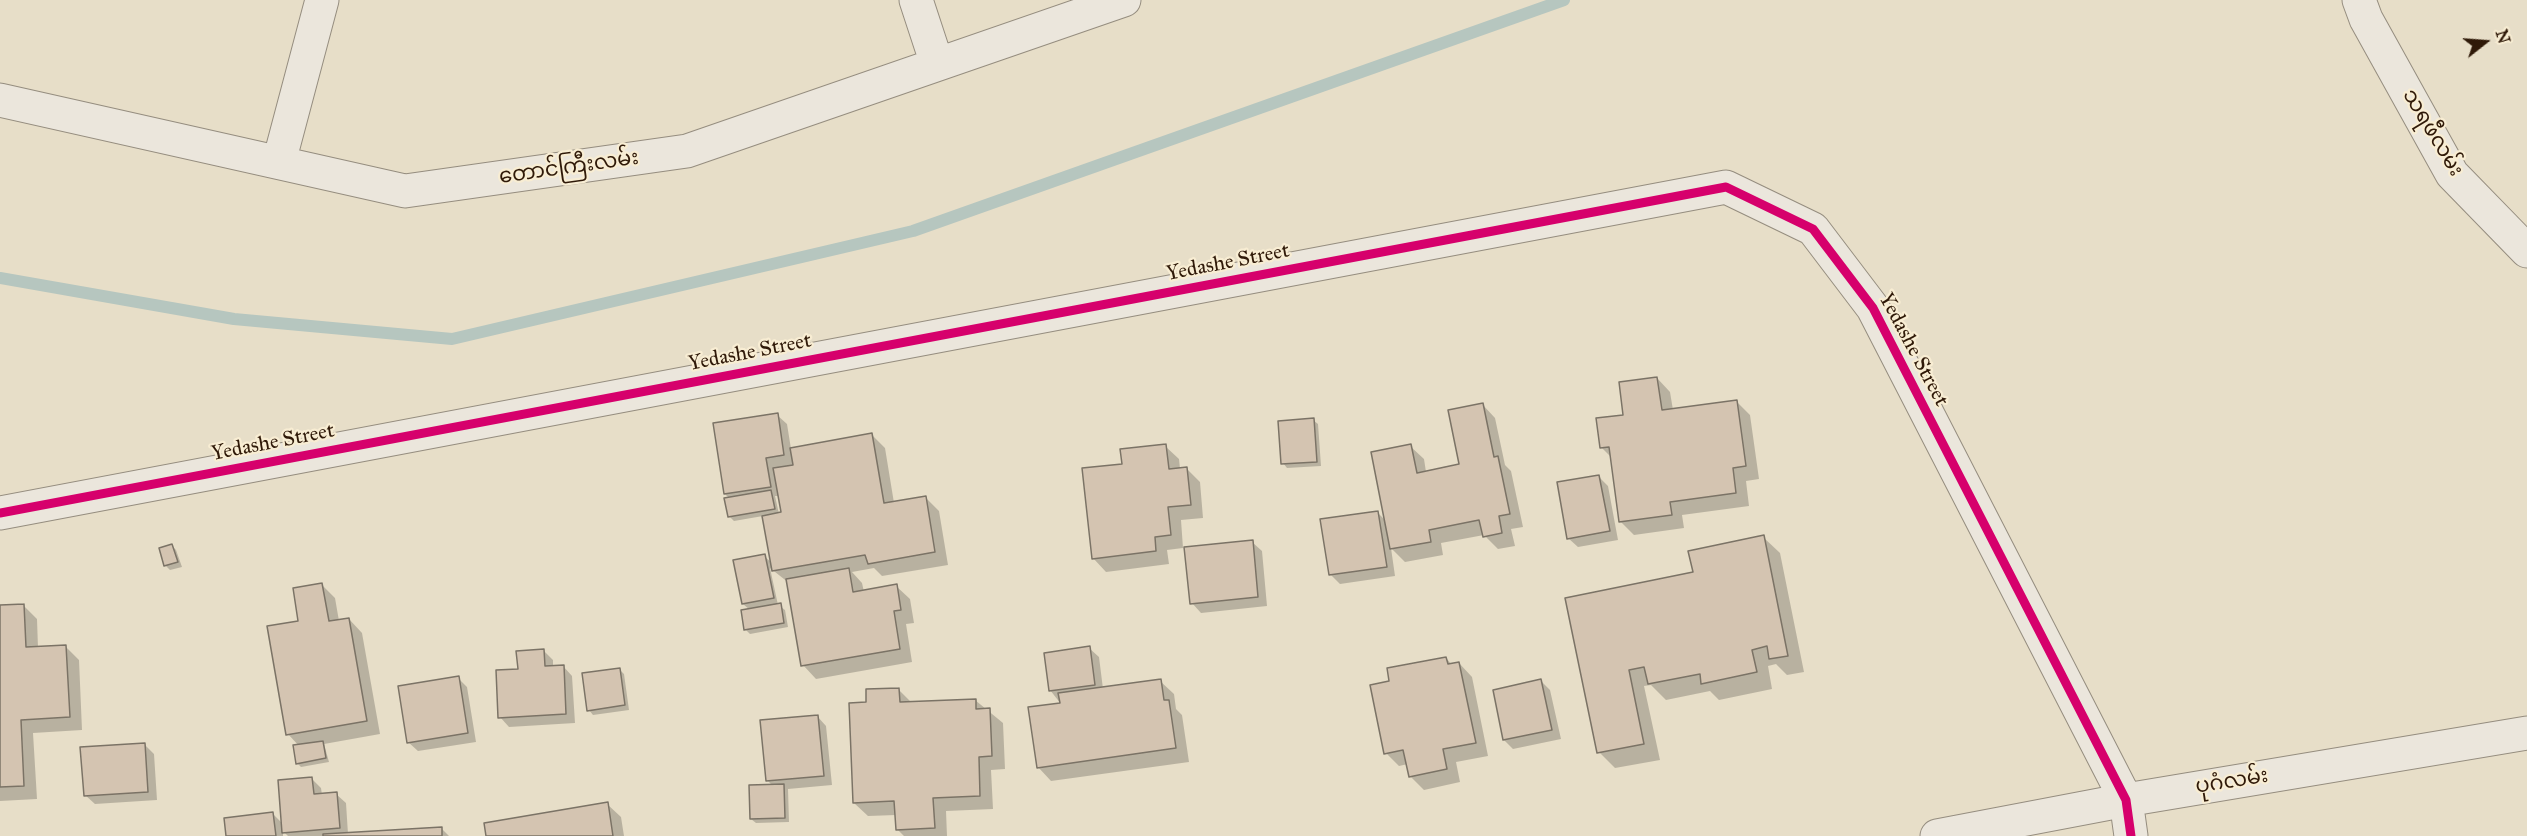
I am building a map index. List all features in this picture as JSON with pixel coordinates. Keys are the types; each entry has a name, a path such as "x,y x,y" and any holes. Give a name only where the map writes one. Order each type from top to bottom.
{"street":[{"path":"279,162 322,0"},
{"path":"916,0 938,64"},
{"name":"တောင်ကြီးလမ်း","path":"0,100 405,191 687,151 1124,0"},
{"name":"သရဖီလမ်း","path":"2359,0 2366,19 2452,174 2527,251"},
{"name":"Yedashe Street","path":"0,513 1726,187 1813,229 1873,308 2126,800 2131,836"},
{"name":"ပုဂံလမ်း","path":"1937,836 2126,800 2527,733"}],"building":[{"path":"1657,377 1662,410 1737,400 1746,466 1733,468 1736,493 1670,502 1672,515 1619,522 1609,447 1600,448 1596,418 1623,415 1619,382"},
{"path":"1483,403 1494,457 1498,456 1510,514 1499,516 1502,533 1483,537 1479,520 1429,530 1431,542 1390,549 1371,452 1411,444 1417,473 1459,464 1448,410"},
{"path":"778,413 784,455 766,458 771,487 724,494 713,423"},
{"path":"1314,418 1317,462 1281,464 1278,421"},
{"path":"872,433 884,503 926,496 935,552 868,564 865,555 772,571 762,516 781,512 773,468 793,465 790,448"},
{"path":"1166,444 1169,469 1187,467 1191,505 1168,507 1171,535 1155,537 1156,551 1092,559 1082,468 1122,464 1120,449"},
{"path":"1599,475 1610,531 1567,539 1557,482"},
{"path":"771,490 775,509 728,517 724,498"},
{"path":"1378,511 1387,567 1329,575 1320,519"},
{"path":"1764,535 1788,656 1769,659 1767,646 1752,650 1757,672 1701,684 1700,674 1648,684 1644,667 1629,670 1644,744 1597,753 1565,598 1693,572 1688,551"},
{"path":"1253,540 1258,597 1190,604 1184,547"},
{"path":"172,544 178,562 164,566 159,548"},
{"path":"765,554 774,598 742,604 733,560"},
{"path":"849,568 853,592 897,584 901,610 894,611 900,649 801,666 786,579"},
{"path":"322,583 329,621 349,618 367,721 286,735 267,626 298,621 293,588"},
{"path":"781,603 784,623 744,630 741,610"},
{"path":"24,604 26,647 66,645 70,717 21,720 24,786 0,787 0,605"},
{"path":"1090,646 1095,685 1049,691 1044,653"},
{"path":"544,649 545,666 564,665 566,714 498,718 496,670 518,669 516,651"},
{"path":"1446,657 1448,664 1459,662 1476,743 1443,749 1447,769 1409,777 1403,750 1384,754 1370,685 1389,681 1387,668"},
{"path":"620,668 625,705 587,711 582,673"},
{"path":"459,676 468,733 407,743 398,686"},
{"path":"1161,679 1164,700 1169,700 1176,748 1037,768 1028,707 1060,703 1058,693"},
{"path":"1541,679 1552,730 1503,740 1493,690"},
{"path":"899,688 900,702 976,699 976,709 990,708 992,756 979,757 980,796 933,798 935,828 896,830 894,801 853,803 849,703 866,702 866,689"},
{"path":"818,715 824,776 766,781 760,720"},
{"path":"323,741 326,758 296,764 293,745"},
{"path":"145,743 148,792 84,796 80,747"},
{"path":"312,777 314,794 337,792 340,828 282,833 278,780"},
{"path":"784,784 785,818 750,819 749,785"},
{"path":"608,802 613,836 486,836 484,823"},
{"path":"273,812 276,836 226,836 224,818"},
{"path":"442,827 442,836 323,836 323,834"}],"waterway":[{"path":"0,278 234,319 452,339 913,231 1564,0"}],"cycle path":[{"path":"0,513 1726,187 1813,229 1873,308 2126,800 2131,836"}]}
